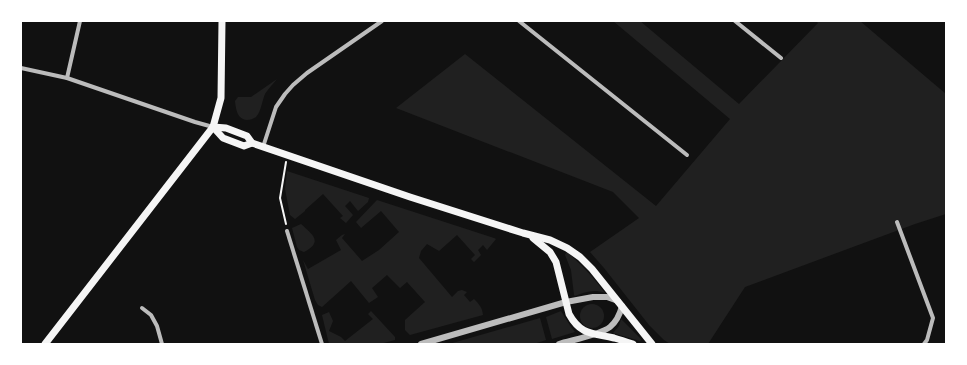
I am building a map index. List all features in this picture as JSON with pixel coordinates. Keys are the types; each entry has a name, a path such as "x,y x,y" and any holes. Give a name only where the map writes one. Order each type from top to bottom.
{"main road":[{"path":"45,344 214,127 221,98 222,21"},
{"path":"214,127 226,128 247,136 252,143 263,147 410,197 550,240 567,248 580,257 592,269 652,344"},
{"path":"214,127 223,138 230,141 244,146 252,143"},
{"path":"530,235 550,252 556,262 569,314 573,322 593,335 614,338 633,344"}],"street":[{"path":"67,78 80,21"},
{"path":"263,147 276,107 293,85 382,21"},
{"path":"519,21 687,155"},
{"path":"735,21 781,58"},
{"path":"21,68 67,78 195,122 214,127"},
{"path":"897,222 933,318 927,340 924,344"},
{"path":"287,231 322,344"},
{"path":"421,344 566,302 593,297 607,297 620,304 620,312 610,327 593,335 560,344"},
{"path":"142,308 151,315 162,344"}],"path":[{"path":"287,231 280,198 288,155"}],"shaded area":[{"path":"613,21 640,21 739,104 818,23 816,21 860,21 946,94 946,214 745,287 708,344 670,344 649,325 590,252 639,218 613,192 396,108 465,54 656,206 730,119"},
{"path":"277,79 265,94 258,115 248,120 241,118 235,104 238,97 251,97"},
{"path":"287,171 369,198 368,202 358,211 350,201 345,206 353,215 346,223 340,218 343,216 323,194 295,219 290,215 285,189"},
{"path":"377,200 496,239 487,250 483,245 478,250 481,255 474,262 471,259 475,255 457,235 439,251 427,244 421,251 419,258 452,297 458,291 462,290 467,292 464,295 470,302 474,299 479,304 483,315 410,335 405,330 405,320 425,302 407,282 400,288 387,275 372,288 378,297 369,303 351,281 322,307 318,305 315,300 303,260 308,269 341,250 336,240 345,234 342,238 362,261 379,250 399,232 381,211 361,228 356,222"},
{"path":"301,224 309,231 315,241 314,245 304,252 299,250 297,247 292,228"},
{"path":"568,253 583,267 605,293 593,291 574,295 571,270 565,255"},
{"path":"592,304 600,308 604,316 600,324 592,328 584,324 580,316 584,308"},
{"path":"371,311 395,337 395,340 380,344 329,344 322,315 329,312 333,321 329,331 341,337 345,341 373,319 368,314"},
{"path":"561,311 575,332 552,339 546,317"},
{"path":"540,318 546,340 534,344 449,344"},
{"path":"621,319 640,338 640,341 613,333 619,326"}]}
